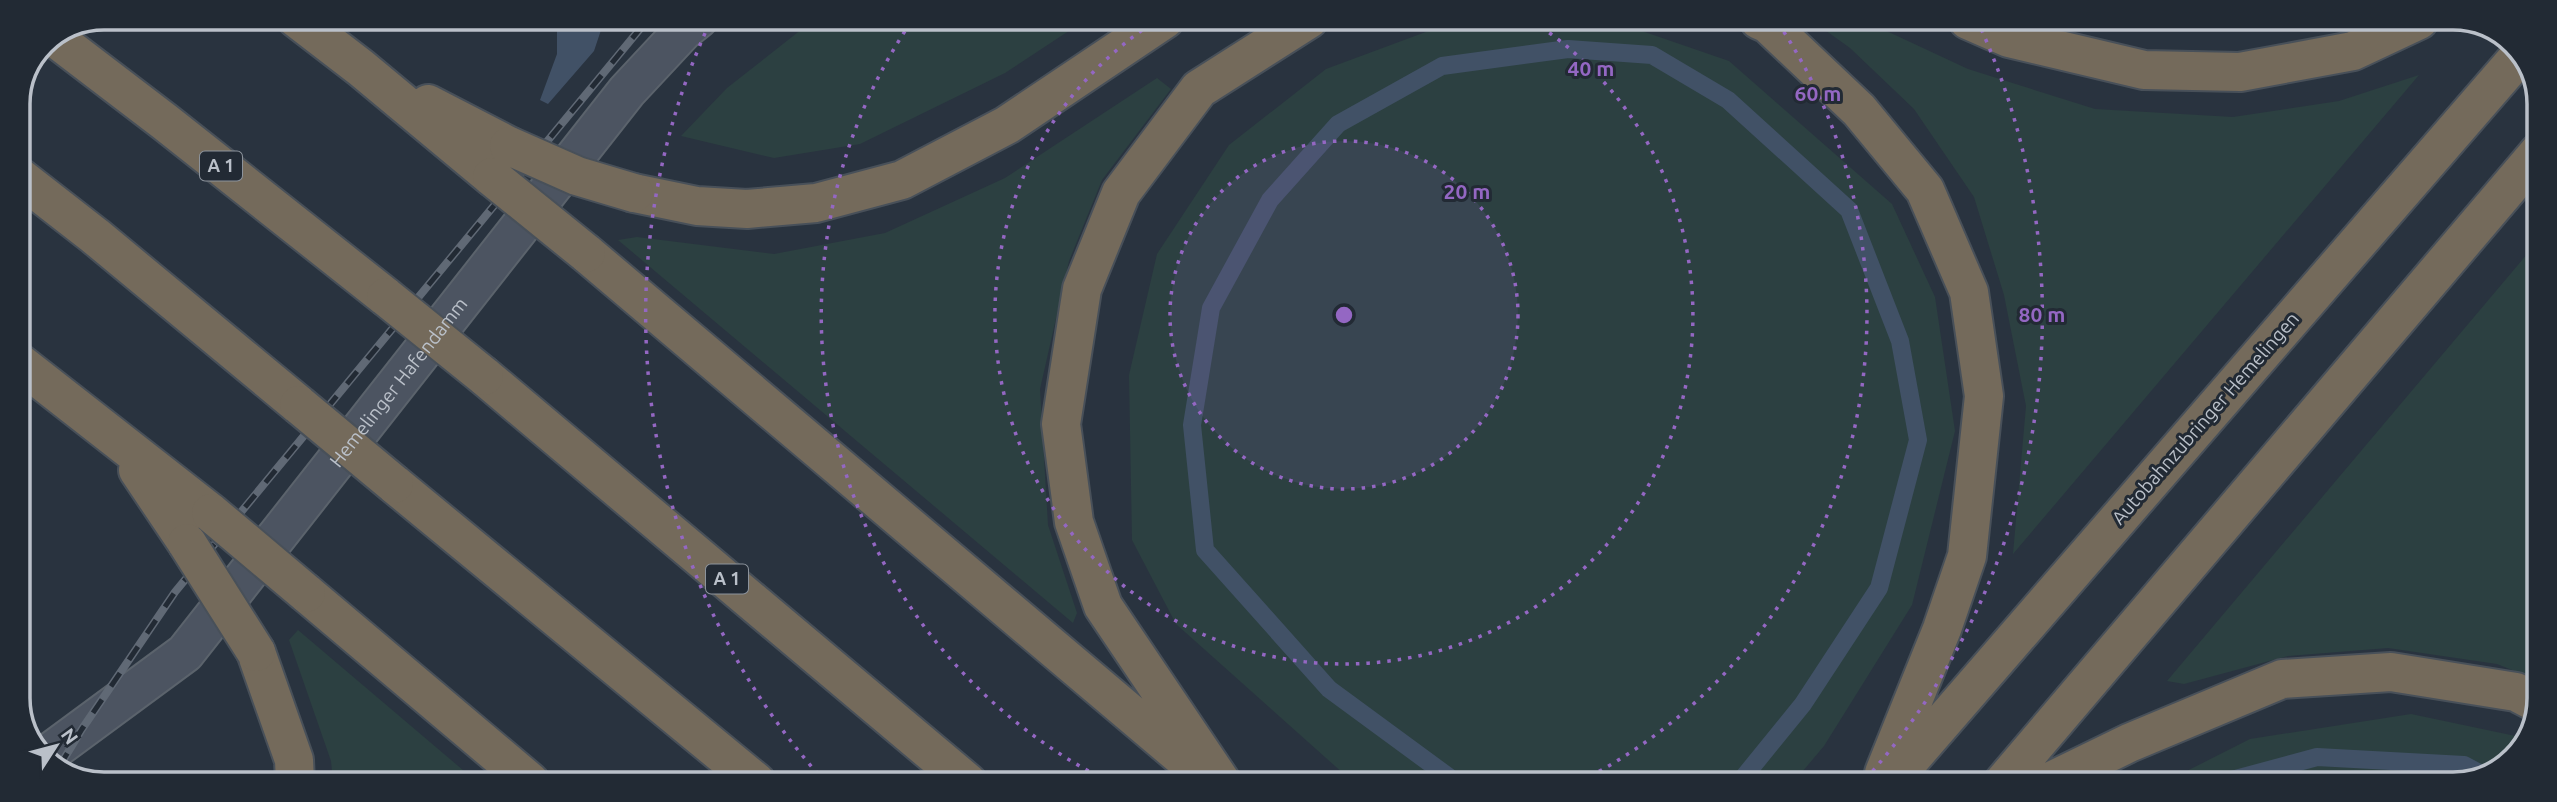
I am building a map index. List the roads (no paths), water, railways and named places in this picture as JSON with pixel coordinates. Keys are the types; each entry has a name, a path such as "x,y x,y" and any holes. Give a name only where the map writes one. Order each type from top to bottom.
{"highway":[{"path":"312,30 361,68 500,161 586,253 1200,772"},
{"path":"500,161 577,176 634,193 697,206 747,209 816,203 902,180 1007,124 1148,30"},
{"path":"1215,772 1103,606 1074,522 1061,424 1082,289 1121,193 1199,89 1292,30"},
{"path":"1774,30 1859,110 1925,190 1969,292 1984,396 1967,556 1942,629 1885,772"},
{"path":"1991,30 2009,38 2144,70 2239,72 2353,51 2397,30"},
{"name":"A 1","path":"62,43 484,376 955,772"},
{"name":"Autobahnzubringer Hemelingen","path":"1899,772 2514,62"},
{"path":"2012,772 2527,166"},
{"path":"30,185 95,236 744,772"},
{"path":"30,371 211,513 518,772"},
{"path":"117,439 256,652 294,760 295,772"},
{"path":"2070,772 2129,743 2282,679 2391,672 2516,692 2527,698"}],"street":[{"name":"Hemelinger Hafendamm","path":"52,751 185,653 627,91 684,30"}],"water":[{"path":"557,30 601,30 594,51 548,104 540,100 557,54"}],"waterway":[{"path":"1442,772 1329,689 1205,550 1192,425 1211,308 1270,200 1338,124 1442,66 1568,49 1652,55 1728,100 1849,210 1900,341 1918,440 1879,588 1803,704 1748,772"},
{"path":"2261,772 2317,757 2464,765 2472,769"}],"railway":[{"path":"63,760 175,592 639,30"}]}
